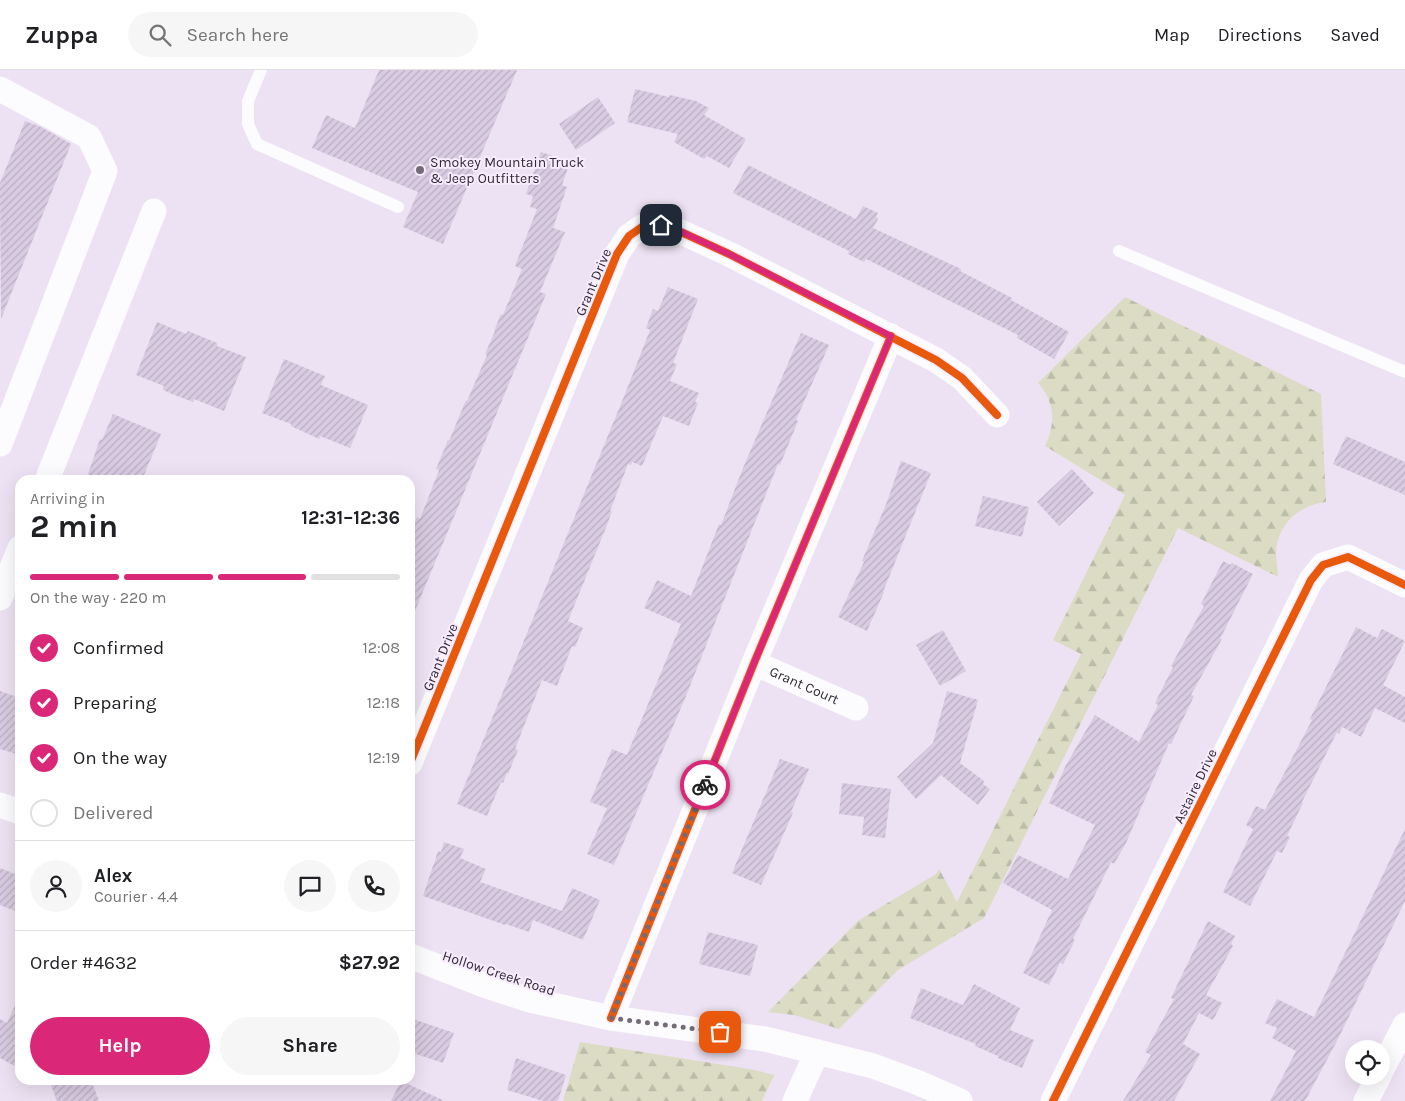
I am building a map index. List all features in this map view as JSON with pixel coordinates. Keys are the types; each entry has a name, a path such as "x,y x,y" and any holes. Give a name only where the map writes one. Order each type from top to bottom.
{"street":[{"path":"0,89 89,137 105,172 0,444"},
{"path":"49,475 154,211"},
{"name":"Grant Drive","path":"415,751 617,254 628,236 642,227 661,225 682,232 891,336 936,360 962,378 997,415"},
{"path":"611,1018 754,663 891,336"},
{"name":"Astaire Drive","path":"1053,1101 1311,580 1323,565 1348,557 1405,585"},
{"path":"0,598 15,560"},
{"name":"Grant Court","path":"754,663 856,708"},
{"path":"0,805 15,810"},
{"name":"Hollow Creek Road","path":"415,958 484,985 530,1000 611,1018 765,1039 873,1066 960,1101"},
{"path":"1390,1054 1405,1025"},
{"path":"795,1101 817,1052"},
{"path":"1366,1101 1374,1085"}],"lane":[{"path":"261,70 248,101 248,124 257,144 398,207"},
{"path":"1119,251 1405,372"}],"green space":[{"path":"1125,297 1321,394 1326,502 1307,507 1291,518 1285,525 1277,543 1278,577 1178,528 984,918 898,970 839,1029 794,1015 768,1012 859,920 936,874 939,869 957,902 1081,654 1053,640 1125,495 1045,446 1051,429 1052,413 1048,397 1038,383"},
{"path":"580,1042 755,1070 774,1075 762,1101 563,1101"}],"building":[{"name":"Smokey Mountain Truck & Jeep Outfitters","path":"379,70 517,70 443,244 403,227 418,192 312,148 326,115 355,128"},
{"path":"635,89 696,101 709,108 704,115 746,139 729,168 707,156 704,159 674,142 678,134 627,122"},
{"path":"598,97 615,123 576,150 559,124"},
{"path":"25,121 41,127 71,144 1,319 0,183"},
{"path":"541,152 570,162 562,185 567,187 553,228 565,232 540,292 546,294 415,611 415,522 417,517 420,519 439,470 436,469 487,355 485,354 494,331 501,314 503,315 522,269 515,266 537,209 530,207 533,196 526,194"},
{"path":"748,165 856,219 863,206 878,213 876,217 878,219 873,228 961,269 960,271 1012,298 1011,300 1069,332 1054,359 1017,338 1018,335 866,259 864,262 848,254 849,251 733,193"},
{"path":"668,287 698,299 673,363 677,364 670,381 699,393 695,402 698,403 689,426 663,416 642,466 632,462 631,465 628,464 610,511 612,511 607,525 568,621 583,628 575,647 572,646 557,686 542,680 515,749 518,750 508,774 503,783 501,782 487,816 457,804 625,394 650,330 646,328 653,309 658,311"},
{"path":"157,322 186,334 188,331 217,343 217,346 246,357 224,411 194,399 193,402 172,394 163,390 164,386 136,375"},
{"path":"801,333 829,345 796,420 798,421 780,465 778,464 686,696 614,865 587,854 607,808 590,802 612,749 627,755 681,624 644,608 657,580 691,596 719,524 721,525 743,468"},
{"path":"284,359 325,376 321,385 368,405 350,448 320,436 319,439 291,426 291,424 262,413"},
{"path":"113,414 161,434 144,475 88,475 100,439 102,440"},
{"path":"1346,436 1405,462 1405,495 1333,464"},
{"path":"901,461 931,473 867,631 838,617 864,562 862,561 887,502"},
{"path":"1072,469 1094,493 1059,526 1037,502"},
{"path":"983,496 1029,507 1022,537 975,526"},
{"path":"1223,561 1231,565 1232,563 1253,574 1220,639 1222,639 1191,695 1194,696 1171,744 1169,743 1126,843 1114,864 1111,862 1073,939 1075,940 1063,964 1060,963 1049,985 1023,973 1052,910 1003,883 1018,855 1068,879 1095,825 1049,803 1066,765 1095,715 1139,742 1158,705 1155,703 1173,667 1171,666 1204,606 1201,604"},
{"path":"1356,627 1377,638 1382,629 1405,641 1383,685 1405,697 1405,723 1375,708 1361,737 1342,727 1339,734 1337,732 1302,802 1287,836 1290,837 1282,853 1277,851 1250,906 1223,892 1253,829 1246,825 1256,806 1265,810 1312,720 1310,719"},
{"path":"943,630 966,671 940,686 916,645"},
{"path":"0,691 15,696 15,754 0,749"},
{"path":"947,691 978,700 960,763 984,781 983,784 990,789 978,805 941,775 916,799 897,777 933,743"},
{"path":"780,759 809,769 791,812 793,813 761,885 732,873"},
{"path":"842,783 891,789 885,838 862,835 864,817 839,814"},
{"path":"1405,829 1405,901 1338,1039 1305,1101 1270,1101 1296,1051 1272,1038 1277,1028 1265,1023 1277,999 1314,1017"},
{"path":"444,842 464,849 460,858 486,869 480,882 562,911 572,888 600,900 583,940 533,920 529,932 423,896 438,851 441,852"},
{"path":"0,868 15,874 15,911 0,905"},
{"path":"1208,921 1235,936 1231,944 1233,946 1206,995 1222,1003 1213,1020 1199,1013 1183,1044 1200,1054 1174,1101 1123,1101 1151,1055 1145,1052 1174,999 1171,998"},
{"path":"708,932 758,945 750,976 699,964"},
{"path":"974,984 1020,1008 1010,1030 1034,1040 1022,1068 975,1046 976,1044 910,1018 921,988 963,1005"},
{"path":"15,1005 15,1066 0,1058 0,1019 7,1023"},
{"path":"415,1020 454,1033 443,1063 415,1054"},
{"path":"516,1058 566,1075 558,1101 543,1101 507,1090"},
{"path":"51,1085 93,1085 99,1101 57,1101"},
{"path":"399,1085 410,1085 445,1101 391,1101"}],"cycle path":[{"path":"415,751 617,254 629,236 642,227 661,225 681,232 729,254 936,360 962,378 997,415"},
{"path":"611,1018 754,663 891,336"},
{"path":"1053,1101 1311,580 1323,565 1348,557 1405,585"}],"way so far":[{"path":"705,785 611,1018 720,1032"}],"place":[{"name":"Smokey Mountain Truck & Jeep Outfitters","path":"420,170"}],"route":[{"path":"661,225 682,232 729,254 891,336 705,785"}]}
